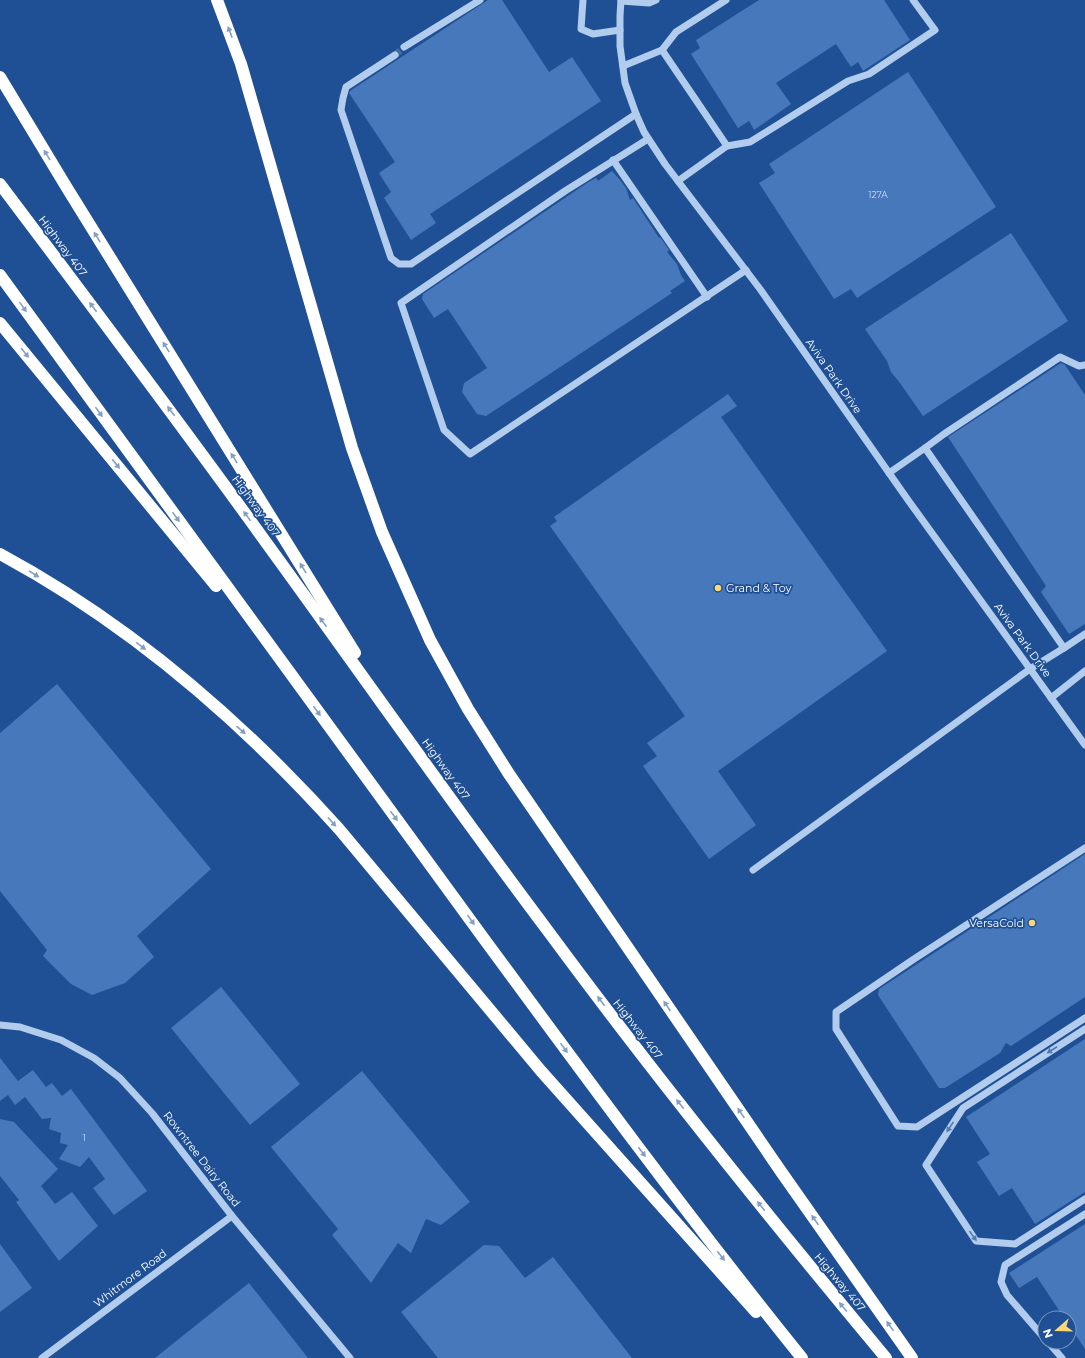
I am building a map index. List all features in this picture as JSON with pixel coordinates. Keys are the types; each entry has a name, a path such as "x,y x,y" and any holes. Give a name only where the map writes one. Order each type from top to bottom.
{"highway":[{"path":"217,0 241,64 357,462 382,532 430,640 468,709 509,774 782,1174 912,1358"},
{"path":"0,77 67,188 412,744"},
{"name":"Highway 407","path":"0,184 194,443 550,934 639,1052 807,1263 886,1358"},
{"path":"0,275 294,680 615,1116 691,1218 802,1358"},
{"path":"0,323 294,680"},
{"path":"0,554 115,626 148,651 221,712 284,771 354,847 541,1071 796,1358"}],"street":[{"path":"404,47 480,0"},
{"path":"583,0 581,28 593,34 620,30"},
{"path":"621,1 649,3 656,0"},
{"path":"623,66 662,50 676,32 726,0"},
{"path":"678,181 727,146 750,142 848,81 868,74 935,30 913,0"},
{"name":"Aviva Park Drive","path":"621,1 620,30 625,83 636,114 648,139 746,270 889,473 1085,745"},
{"path":"662,50 727,146"},
{"path":"395,55 346,87 341,110 391,258 399,264 411,264 636,114"},
{"path":"648,139 558,196 401,303 444,430 470,454 746,270"},
{"path":"613,160 707,297"},
{"path":"889,473 944,434 1060,357 1079,366 1085,365"},
{"path":"925,448 1064,648"},
{"path":"753,870 1030,669 1085,634"},
{"path":"1051,698 1084,673"},
{"path":"1085,848 914,959 836,1012 836,1030 898,1126 917,1127 1085,1018"},
{"name":"Rowntree Dairy Road","path":"0,1025 20,1027 61,1040 94,1058 120,1078 152,1113 232,1216 350,1358"},
{"path":"1085,1029 963,1108 926,1165 976,1241 1015,1244 1085,1199"},
{"path":"1037,1329 1008,1295 1001,1282 1005,1265 1085,1214"},
{"name":"Whitmore Road","path":"42,1358 232,1216"},
{"path":"1055,1350 1062,1358"}],"building":[{"path":"488,0 502,0 549,72 572,57 601,101 430,214 436,223 411,240 384,198 391,192 379,173 395,162 349,93"},
{"path":"759,0 884,0 910,40 863,71 858,62 851,67 836,44 776,83 791,104 754,130 749,121 738,128 691,54 700,48 696,40"},
{"path":"908,72 996,207 857,298 851,289 834,299 759,183 775,173 769,164"},
{"path":"612,171 626,188 630,200 633,198 659,238 660,237 669,250 667,252 677,264 685,281 670,291 672,293 486,416 477,414 462,392 464,383 487,368 448,309 434,318 422,299 423,294 587,183 596,178 598,181"},
{"path":"1011,233 1068,321 923,416 891,372 887,361 865,329"},
{"path":"1061,363 1065,365 1085,395 1085,624 1069,634 1041,592 1046,586 948,437"},
{"name":"Grand & Toy","path":"728,394 737,406 721,417 887,651 718,771 756,825 709,859 643,766 657,756 647,743 685,716 550,526 557,521 554,517"},
{"path":"57,684 211,869 137,936 154,957 125,983 92,995 71,984 43,956 47,950 0,891 0,733"},
{"name":"VersaCold","path":"1085,854 1085,997 1011,1046 1006,1043 1000,1053 945,1088 939,1088 878,995 879,989"},
{"path":"221,987 300,1084 250,1125 171,1028"},
{"path":"1085,1039 1085,1192 1035,1224 1012,1188 999,1196 977,1162 990,1154 966,1117"},
{"path":"0,1058 18,1081 33,1070 46,1087 52,1083 62,1096 71,1089 147,1191 114,1215 93,1188 105,1179 89,1157 80,1167 59,1159 68,1145 60,1143 61,1133 49,1129 51,1118 42,1119 25,1097 15,1105 8,1095 0,1101"},
{"path":"362,1071 470,1202 441,1225 426,1219 411,1253 398,1243 371,1283 332,1235 338,1229 271,1147"},
{"path":"0,1119 14,1122 58,1169 41,1186 55,1204 72,1192 98,1226 59,1261 16,1202 19,1200 0,1176"},
{"path":"1085,1224 1085,1349 1077,1337 1077,1310 1059,1310 1037,1277 1019,1288 1009,1273"},
{"path":"0,1244 32,1288 0,1312"},
{"path":"484,1245 499,1246 525,1278 553,1257 632,1358 438,1358 401,1312"},
{"path":"249,1283 308,1358 155,1358"}],"tunnel":[{"path":"395,55 404,47"}],"place":[{"name":"Grand & Toy","path":"718,588"},
{"name":"VersaCold","path":"1032,923"}]}
